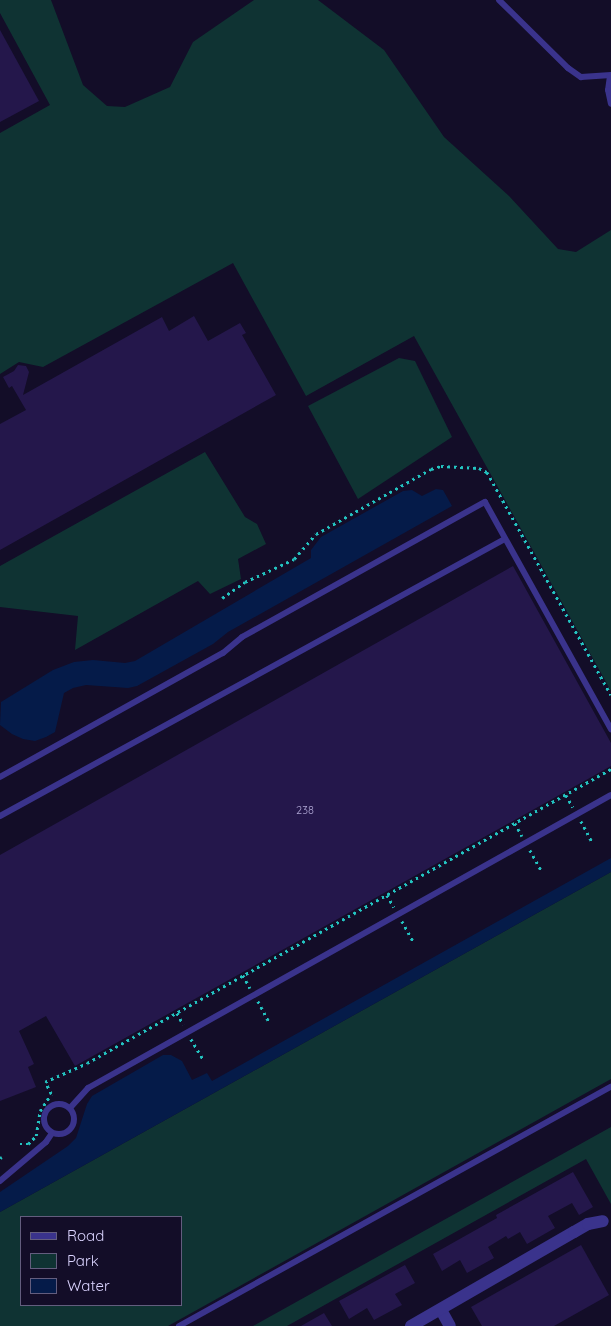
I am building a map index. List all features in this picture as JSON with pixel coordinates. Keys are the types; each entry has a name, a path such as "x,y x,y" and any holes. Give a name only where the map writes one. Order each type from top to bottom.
{"street":[{"path":"411,1326 588,1224 603,1220"},
{"path":"441,1310 450,1326"}],"lane":[{"path":"499,0 568,68 581,77 611,76 608,90 611,104"},
{"path":"0,776 223,653 242,637 485,502 611,729"},
{"path":"0,816 505,539"},
{"path":"70,1108 88,1088 611,795"},
{"path":"178,1326 611,1087"},
{"path":"56,1104 70,1108 75,1120 72,1128 60,1135 52,1133 45,1126 45,1112 56,1104"},
{"path":"0,1181 46,1142 52,1133"}],"path":[{"path":"222,598 244,582 294,559 316,534 431,469 441,466 479,468 486,472 611,695"},
{"path":"20,1144 28,1144 36,1136 40,1111 51,1094 45,1082 87,1063 611,769"},
{"path":"566,794 574,809"},
{"path":"580,821 592,842"},
{"path":"515,823 523,837"},
{"path":"529,849 541,870"},
{"path":"387,895 395,909"},
{"path":"401,920 413,942"},
{"path":"243,975 251,989"},
{"path":"257,1001 269,1022"},
{"path":"177,1013 184,1026"},
{"path":"191,1038 203,1059"}],"green space":[{"path":"0,0 51,0 83,85 107,106 125,107 170,87 193,42 254,0 318,0 384,50 444,137 509,196 558,249 576,252 611,230 611,691 414,336 306,396 233,263 43,367 19,362 0,374 0,133 50,105 0,13"},
{"path":"399,358 415,361 452,437 358,499 308,406"},
{"path":"205,452 245,517 257,524 266,544 238,559 241,579 210,594 198,581 75,650 78,616 0,607 0,566"},
{"path":"611,872 611,1079 168,1326 0,1326 0,1212"},
{"path":"611,1127 611,1204 586,1159 287,1326 253,1326"}],"water":[{"path":"436,489 443,490 452,506 228,632 213,644 137,686 128,688 86,685 73,688 64,693 55,732 46,737 35,741 23,739 0,725 1,702 53,670 74,662 93,660 125,663 135,661 311,558 311,550 321,537 403,491 412,490 422,496"},
{"path":"611,858 611,872 0,1212 0,1192 68,1146 76,1138 87,1104 92,1096 163,1055 171,1055 182,1061 192,1080 207,1073 212,1081"}],"building":[{"path":"0,30 39,101 0,122"},
{"path":"194,316 208,341 240,323 246,333 242,335 276,395 0,550 0,424 26,410 12,386 9,388 3,377 14,371 18,365 26,366 29,372 23,395 162,317 169,331"},
{"path":"513,566 611,743 611,766 75,1066 46,1016 19,1031 34,1064 28,1067 36,1087 0,1101 0,855"},
{"path":"573,1172 593,1207 579,1215 572,1203 548,1216 555,1228 527,1244 520,1232 508,1239 506,1236 488,1247 494,1258 467,1273 460,1260 442,1271 433,1254 497,1218 496,1215"},
{"path":"581,1245 609,1295 554,1326 482,1326 471,1307"},
{"path":"405,1265 415,1283 395,1294 402,1305 374,1320 367,1308 349,1319 339,1301"},
{"path":"324,1313 332,1326 301,1326"}]}
